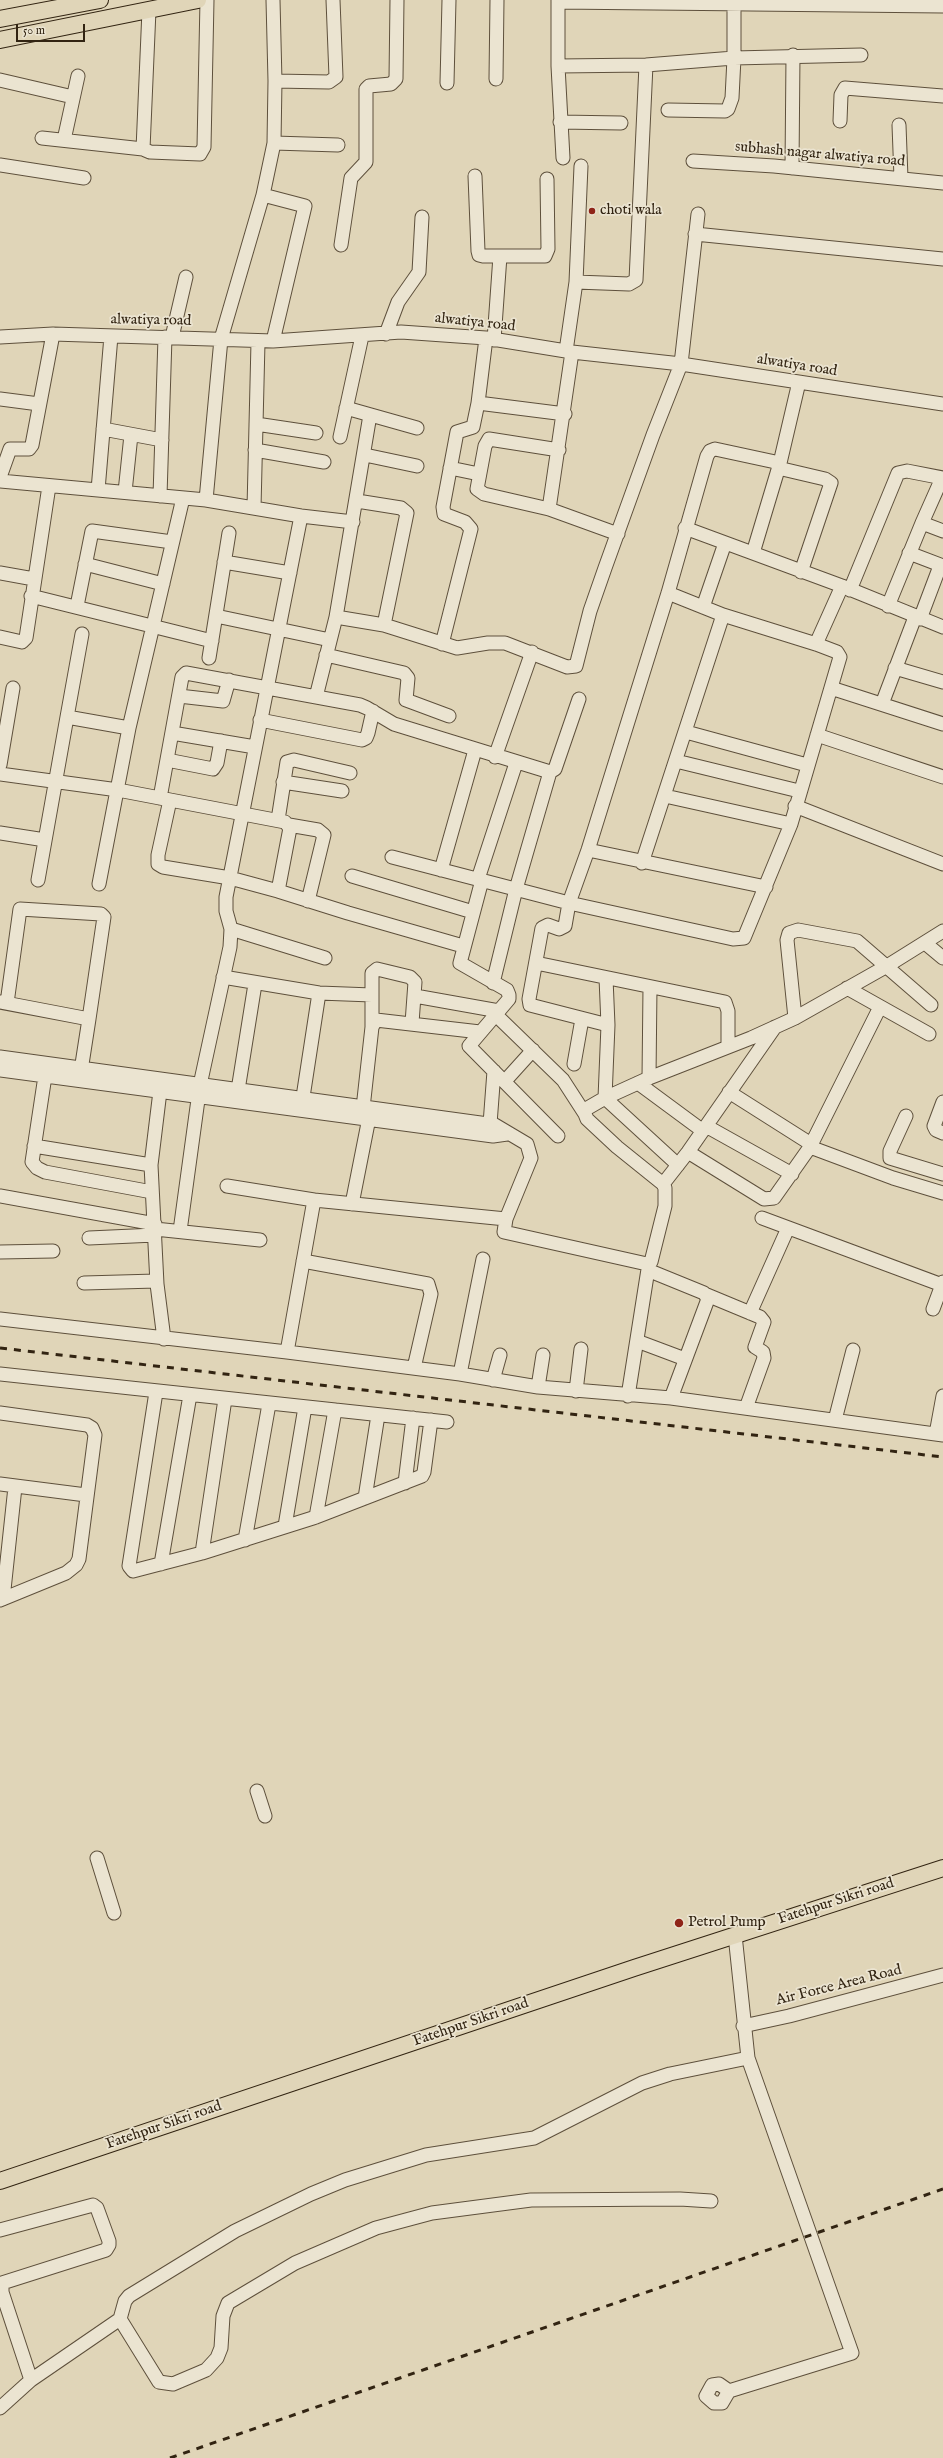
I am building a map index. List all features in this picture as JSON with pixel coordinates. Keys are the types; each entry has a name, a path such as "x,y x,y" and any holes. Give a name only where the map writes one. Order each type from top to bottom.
{"main road":[{"path":"0,19 100,0"},
{"path":"0,40 198,0"},
{"name":"Fatehpur Sikri road","path":"0,2181 735,1934 943,1868"}],"street":[{"path":"42,138 143,149 150,152 187,154 203,151 207,0"},
{"path":"206,500 221,339 263,195 274,143 275,81 273,0"},
{"path":"275,81 329,82 336,77 333,0"},
{"path":"341,245 351,178 353,174 366,162 366,89 369,86 393,84 396,79 397,0"},
{"path":"447,83 449,0"},
{"path":"496,79 497,0"},
{"path":"563,158 558,66 558,1 734,1 943,6"},
{"path":"668,110 728,109 732,98 734,1"},
{"path":"143,149 149,10"},
{"path":"558,66 646,65 793,55 861,55"},
{"path":"792,168 793,55"},
{"path":"576,282 629,284 636,280 646,65"},
{"path":"64,140 78,76"},
{"path":"0,80 73,97"},
{"path":"840,121 841,95 844,88 943,96"},
{"path":"560,122 621,122"},
{"path":"899,125 901,178"},
{"path":"274,143 338,145"},
{"name":"subhash nagar alwatiya road","path":"693,161 792,168 943,183"},
{"path":"0,166 84,178"},
{"path":"549,510 564,414 576,282 581,166"},
{"path":"475,176 478,253 482,256 542,257 547,254 547,180"},
{"path":"263,195 305,206 273,342"},
{"path":"336,617 384,625 442,644 462,648 488,643 505,643 532,652 567,667 576,666 590,611 653,435 681,364 698,214"},
{"path":"386,334 398,302 419,272 422,217"},
{"path":"695,234 943,259"},
{"path":"442,644 471,529 465,522 448,516 443,511 457,432 473,427 490,339 500,256"},
{"path":"160,496 168,337 186,277"},
{"name":"alwatiya road","path":"0,337 53,334 273,342 401,332 490,339 569,351 681,364 943,404"},
{"path":"0,477 10,449 31,448 53,334"},
{"path":"98,490 111,336"},
{"path":"340,437 362,336"},
{"path":"254,508 258,342"},
{"path":"753,553 779,465 799,382"},
{"path":"0,399 39,404"},
{"path":"478,403 564,414"},
{"path":"346,408 417,428"},
{"path":"316,697 336,617 365,455 370,415"},
{"path":"256,424 316,434"},
{"path":"103,430 162,440"},
{"path":"125,492 132,435"},
{"path":"559,450 489,439 485,446 477,486 479,492 549,510 618,534"},
{"path":"255,450 324,462"},
{"path":"608,1025 582,1020 530,1006 529,999 542,928 548,926 559,929 563,928 569,903 588,850 668,593 685,528 710,451 721,450 779,465 825,479 831,483 801,572"},
{"path":"365,455 417,466"},
{"path":"450,468 480,474"},
{"path":"816,644 846,588 898,473 907,471 942,478 939,496 922,523 888,606"},
{"path":"0,481 206,500 301,516 353,522"},
{"path":"0,637 25,641 48,486"},
{"path":"100,884 129,728 154,627 183,498"},
{"path":"357,501 401,508 407,513 384,625"},
{"path":"180,1231 199,1091 230,947 231,929 225,904 266,688 301,516"},
{"path":"922,523 943,531"},
{"path":"685,528 846,588 917,618 943,627"},
{"path":"77,606 92,531 172,542"},
{"path":"209,658 229,533"},
{"path":"703,607 725,543"},
{"path":"882,704 917,618 942,566 910,553"},
{"path":"224,562 290,573"},
{"path":"85,564 163,584"},
{"path":"0,573 34,579"},
{"path":"392,857 569,903 739,939 747,934 791,824 795,806 832,688 840,654 816,644 723,615 668,593"},
{"path":"32,596 77,606 212,641"},
{"path":"642,862 686,732 723,615"},
{"path":"216,616 330,640"},
{"path":"38,880 54,782 82,634"},
{"path":"495,757 532,652"},
{"path":"326,655 404,673 408,678 406,700 449,716"},
{"path":"896,668 943,682"},
{"path":"463,946 230,878 163,867 158,864 165,799 167,760 182,678 186,673 360,705 374,711 394,724 495,757 550,772"},
{"path":"179,696 223,701 229,680"},
{"path":"0,765 13,688"},
{"path":"832,688 943,724"},
{"path":"494,983 516,889 550,772 555,768 580,699"},
{"path":"260,720 362,740 368,733 374,711"},
{"path":"66,717 129,728"},
{"path":"686,732 808,765"},
{"path":"172,733 255,747"},
{"path":"817,735 943,776"},
{"path":"167,760 212,769 217,763 221,741"},
{"path":"441,870 475,750"},
{"path":"278,891 284,822 283,782 286,764 290,760 350,773"},
{"path":"676,761 800,791"},
{"path":"516,763 480,880 473,912 459,960 461,965 507,990 509,995 497,1013 471,1042 470,1049 494,1071 558,1136"},
{"path":"0,774 118,790 243,813 318,830 324,835 308,901"},
{"path":"283,782 342,791"},
{"path":"665,796 791,824"},
{"path":"795,806 943,864"},
{"path":"0,834 45,840"},
{"path":"588,850 766,887"},
{"path":"352,876 473,912"},
{"path":"81,1074 104,917 101,914 20,909 3,1003 89,1019"},
{"path":"231,929 325,958"},
{"path":"794,1018 787,940 792,931 857,941 931,1005"},
{"path":"585,1114 590,1105 644,1080 794,1018 887,966 943,931"},
{"path":"925,943 943,958"},
{"path":"536,963 725,1002 728,1011 728,1046"},
{"path":"352,1204 368,1112 372,1027 372,973 377,969 413,979 416,986 412,1023"},
{"path":"223,977 255,984 319,993 372,995"},
{"path":"606,978 608,1025 605,1098 678,1165"},
{"path":"238,1090 255,984"},
{"path":"644,1080 650,987"},
{"path":"847,988 929,1034"},
{"path":"303,1097 319,993"},
{"path":"415,996 497,1013 571,1090 585,1114 617,1147 663,1184"},
{"path":"688,1152 767,1200 774,1198 811,1145 880,1007"},
{"path":"372,1027 376,1020 480,1032"},
{"path":"574,1064 582,1020"},
{"path":"628,1396 649,1267 665,1206 663,1184 688,1152 775,1027"},
{"path":"505,1082 532,1050"},
{"path":"0,1057 81,1074 199,1091 368,1112 490,1124 499,1127 506,1134 527,1144 531,1158 506,1219 503,1229 506,1233 649,1267 707,1295 760,1317 764,1322 755,1347 762,1352 764,1358 746,1408"},
{"path":"0,1070 45,1076 81,1074"},
{"path":"490,1124 494,1071"},
{"path":"45,1076 32,1162 37,1168 45,1172 152,1192"},
{"path":"644,1080 704,1129 792,1174"},
{"path":"161,1085 151,1165 155,1229 156,1281 164,1340"},
{"path":"199,1091 238,1090 303,1097 368,1112 493,1136 506,1134"},
{"path":"729,1092 811,1145 893,1178 943,1193"},
{"path":"943,1102 934,1126 936,1130 943,1133"},
{"path":"906,1116 890,1151 890,1158 943,1174"},
{"path":"34,1146 151,1165"},
{"path":"227,1186 314,1200 506,1219"},
{"path":"0,1196 155,1229 260,1240"},
{"path":"287,1352 314,1200"},
{"path":"762,1218 942,1284 933,1309"},
{"path":"750,1313 788,1228"},
{"path":"89,1238 155,1229"},
{"path":"0,1252 53,1251"},
{"path":"460,1374 483,1259"},
{"path":"303,1261 428,1284 431,1294 414,1368"},
{"path":"84,1283 156,1281"},
{"path":"671,1398 707,1304 707,1295"},
{"path":"0,1319 164,1340 287,1352 414,1368 538,1387 628,1396 671,1398 939,1434 943,1396"},
{"path":"637,1341 686,1359"},
{"path":"576,1391 581,1349"},
{"path":"835,1420 853,1350"},
{"path":"493,1380 500,1355"},
{"path":"538,1387 543,1355"},
{"path":"0,1374 156,1392 447,1422"},
{"path":"156,1392 130,1568 136,1570 202,1553 316,1517 406,1483 424,1474 431,1420"},
{"path":"161,1564 190,1395"},
{"path":"202,1553 225,1399"},
{"path":"245,1540 269,1404"},
{"path":"285,1526 305,1407"},
{"path":"316,1517 335,1410"},
{"path":"0,1413 87,1425 92,1428 96,1435 86,1495 79,1559 76,1565 66,1573 1,1599 15,1487"},
{"path":"364,1498 378,1415"},
{"path":"406,1483 413,1418"},
{"path":"0,1484 86,1495"},
{"path":"257,1791 265,1816"},
{"path":"97,1858 114,1913"},
{"path":"729,2391 852,2353 748,2058 743,2026 735,1934"},
{"name":"Air Force Area Road","path":"743,2026 797,2014 943,1976"},
{"path":"0,2408 32,2380 120,2319 125,2301 129,2296 235,2231 311,2194 352,2178 426,2155 534,2138 642,2082 670,2074 748,2058"},
{"path":"120,2319 158,2382 172,2384 206,2370 217,2358 221,2348 222,2316 228,2303 295,2263 376,2228 432,2213 531,2200 680,2199 711,2201"},
{"path":"0,2230 93,2205 97,2208 109,2244 106,2250 6,2280 1,2285 32,2380"}],"railway":[{"path":"0,1348 943,1457"},
{"path":"170,2458 943,2189"}],"place":[{"name":"choti wala","path":"592,211"},
{"name":"Petrol Pump","path":"679,1923"}]}
